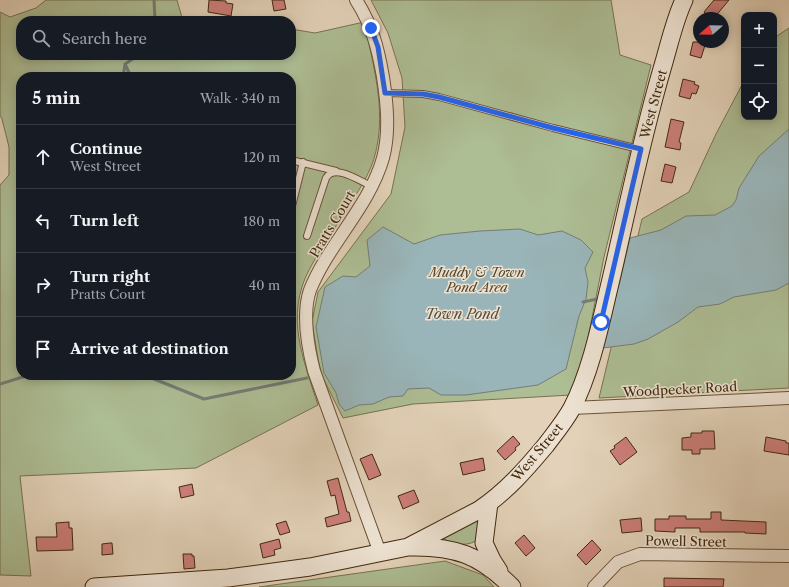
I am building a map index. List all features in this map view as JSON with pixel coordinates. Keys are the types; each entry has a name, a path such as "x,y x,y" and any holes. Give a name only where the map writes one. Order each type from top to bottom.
{"street":[{"name":"Pratts Court","path":"356,0 364,12 378,47 385,93 387,124 385,149 378,171 371,186 326,260 310,291 306,321 308,346 314,371 380,553"},
{"name":"West Street","path":"94,587 252,576 310,567 408,547 479,510 508,487 530,465 556,433 572,408 588,366 601,322 641,149 658,83 684,0"},
{"name":"Woodpecker Road","path":"572,408 789,398"},
{"path":"489,503 484,543 492,560 510,586"},
{"path":"408,547 438,548 460,552 486,564 510,586"},
{"name":"Powell Street","path":"594,587 618,562 640,554 789,556"}],"lane":[{"path":"385,93 423,94 439,97 553,128 641,149"},
{"path":"296,161 337,171 371,186"},
{"path":"296,190 303,162"},
{"path":"308,236 327,176 332,172 337,171"}],"green space":[{"path":"46,0 177,0 182,16 16,16 16,60 296,60 296,30 315,33 364,22 377,86 380,119 379,135 371,168 359,191 317,255 302,287 298,304 297,321 302,354 318,405 196,468 20,476 31,576 0,575 0,185 9,175 9,147 0,115 0,12 10,17 36,8"},
{"name":"Muddy & Town Pond Area","path":"371,0 611,0 620,55 651,65 604,257 585,353 571,395 413,404 343,418 322,376 318,359 312,322 318,292 391,194 405,127 402,78 388,33"},
{"path":"789,28 789,388 599,398 642,219 689,192 716,134 741,87 741,120 777,120 777,36"},
{"path":"479,519 478,539 475,542 457,544 444,539 444,537"},
{"path":"445,561 483,575 494,587 259,587"}],"water":[{"path":"789,129 789,283 776,290 734,297 720,304 698,307 678,322 648,339 634,344 603,348 609,301 619,285 630,238 661,230 686,216 715,215 732,206 736,200 739,188 759,156"},
{"name":"Town Pond","path":"383,227 414,244 440,235 520,229 538,235 562,231 581,240 593,252 585,268 588,282 586,299 579,316 566,369 538,385 466,395 441,395 429,388 408,389 403,396 389,397 373,404 359,405 345,411 339,404 336,393 324,373 316,327 325,287 343,276 356,277 370,266 367,240"}],"building":[{"path":"209,0 226,1 226,3 233,4 231,16 208,12"},
{"path":"272,0 284,0 286,9 274,11"},
{"path":"714,0 729,0 719,12 704,12"},
{"path":"693,42 693,48 704,48 701,58 690,55"},
{"path":"683,79 695,82 694,84 699,86 696,94 692,93 690,99 679,96"},
{"path":"671,119 684,122 679,142 681,143 680,150 665,147"},
{"path":"665,164 676,167 672,183 661,181"},
{"path":"702,431 714,431 715,449 700,449 700,454 692,454 692,450 682,450 682,438 691,437 691,433 702,433"},
{"path":"513,436 520,444 505,460 497,451"},
{"path":"626,437 637,452 620,465 610,451"},
{"path":"766,437 789,443 789,455 764,451"},
{"path":"372,454 381,475 369,480 360,459"},
{"path":"483,458 485,470 463,475 460,463"},
{"path":"338,478 347,512 349,512 351,521 327,527 325,518 339,514 335,495 331,496 327,481"},
{"path":"192,484 194,495 181,498 179,487"},
{"path":"414,490 419,502 403,509 398,496"},
{"path":"711,512 721,512 721,520 766,522 766,534 745,532 700,532 700,528 675,528 675,532 655,531 655,519 669,519 669,516 686,516 686,519 711,519"},
{"path":"641,518 642,531 622,533 620,520"},
{"path":"286,521 290,532 280,535 276,524"},
{"path":"69,522 69,528 72,528 73,550 37,551 36,537 57,537 56,523"},
{"path":"524,535 535,548 526,556 515,543"},
{"path":"279,539 281,548 274,550 275,555 263,558 260,544"},
{"path":"592,540 601,550 586,565 577,555"},
{"path":"112,543 113,554 102,555 102,544"},
{"path":"183,554 192,554 192,556 194,556 195,568 184,569"},
{"path":"664,578 724,579 723,587 664,587"}],"waterway":[{"path":"154,0 155,16"},
{"path":"124,72 125,64 131,60"},
{"path":"125,64 129,72"},
{"path":"583,302 597,299"},
{"path":"156,380 204,399 307,378"},
{"path":"0,384 16,379"}],"route":[{"path":"371,28 378,47 385,93 423,94 439,97 498,114 641,149 601,322"}]}
